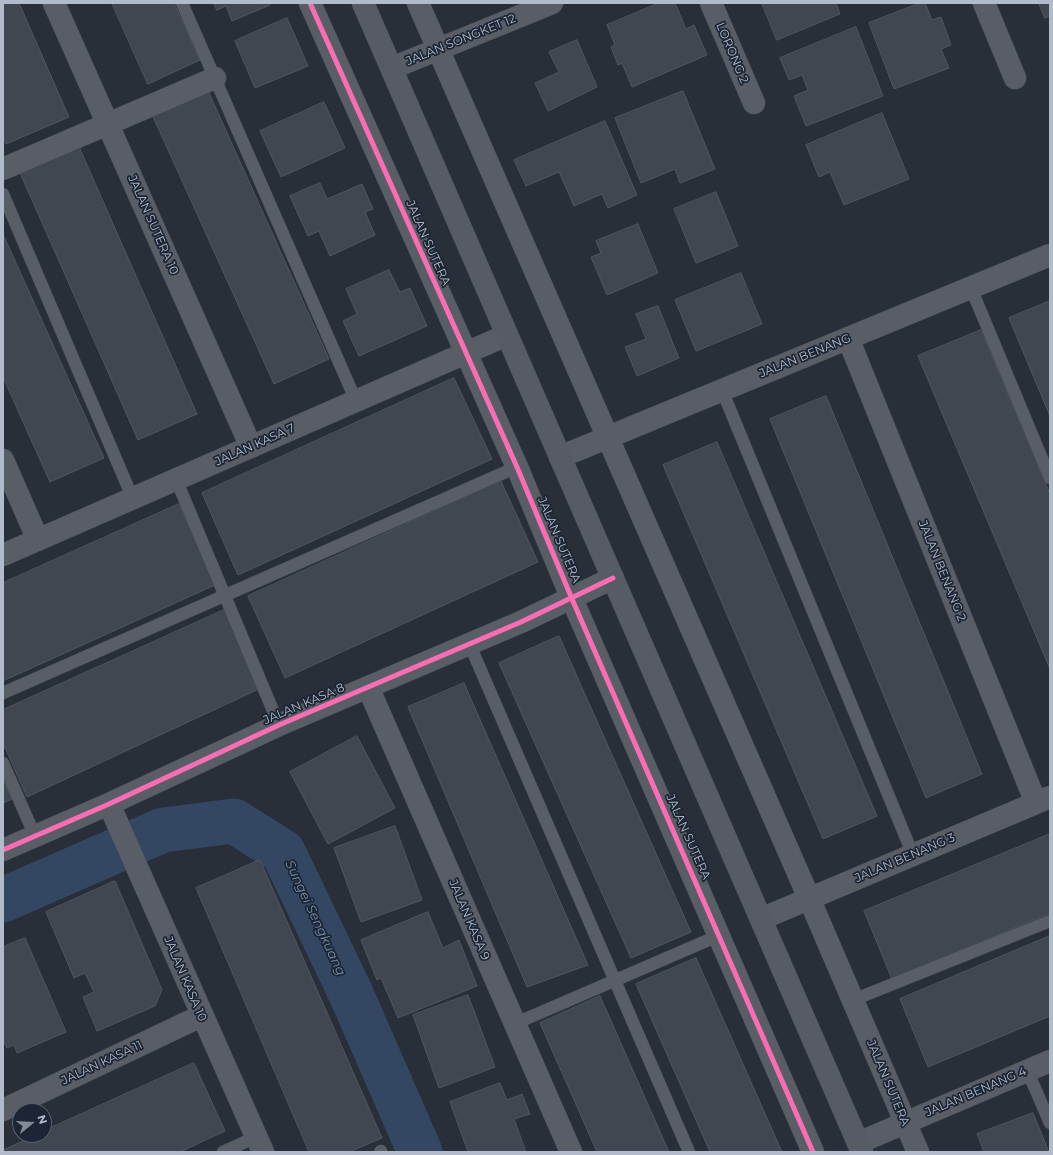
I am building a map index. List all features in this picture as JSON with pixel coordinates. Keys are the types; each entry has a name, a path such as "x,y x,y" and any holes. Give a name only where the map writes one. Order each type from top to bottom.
{"street":[{"name":"JALAN SUTERA 10","path":"54,3 251,447"},
{"name":"JALAN SUTERA","path":"310,3 517,467 572,599 720,935 813,1152"},
{"path":"364,3 860,1147"},
{"name":"JALAN SUTERA","path":"418,3 809,898 918,1152"},
{"name":"JALAN SONGKET 12","path":"392,68 552,3"},
{"name":"LORONG 2","path":"711,3 754,103"},
{"path":"984,3 1015,78"},
{"path":"3,169 215,78"},
{"name":"JALAN BENANG","path":"560,457 1050,255"},
{"name":"JALAN KASA 7","path":"3,555 508,335"},
{"name":"JALAN BENANG 2","path":"848,338 1043,800"},
{"path":"3,460 38,540"},
{"name":"JALAN KASA 8","path":"3,850 35,836 114,814 279,725 521,622 572,599 613,578"},
{"name":"JALAN KASA 9","path":"368,687 571,1152"},
{"name":"JALAN BENANG 3","path":"761,918 1043,800"},
{"name":"JALAN KASA 10","path":"114,814 201,1016 259,1145"},
{"name":"JALAN KASA 11","path":"3,1110 201,1016"},
{"name":"JALAN BENANG 4","path":"860,1147 905,1122 1050,1061"}],"lane":[{"path":"182,3 356,401"},
{"path":"3,194 132,498"},
{"path":"971,288 1050,478"},
{"path":"722,390 913,854"},
{"path":"3,693 517,467"},
{"path":"176,480 279,725"},
{"path":"469,643 689,1152"},
{"path":"3,763 35,836"},
{"path":"853,1000 1050,921"},
{"path":"514,1024 720,935"},
{"path":"1028,1070 1050,1124"},
{"path":"223,1152 259,1145"}],"building":[{"path":"3,3 19,3 69,117 6,144 3,136"},
{"path":"112,3 174,3 200,60 148,84"},
{"path":"214,3 269,3 270,5 232,21 226,6 217,10"},
{"path":"659,3 675,3 686,29 694,25 707,55 632,87 622,63 618,65 611,47 615,45 607,25"},
{"path":"762,3 836,3 840,14 777,40"},
{"path":"920,3 925,3 932,20 941,17 951,45 941,49 949,68 894,89 869,23"},
{"path":"1039,3 1050,3 1050,16 1045,18"},
{"path":"287,18 308,66 255,88 235,41"},
{"path":"856,27 883,96 806,126 794,96 808,90 802,75 789,80 780,58"},
{"path":"577,40 597,87 548,111 535,83 559,72 549,52"},
{"path":"205,84 329,359 274,384 150,110"},
{"path":"683,91 715,169 680,183 675,169 641,183 615,118"},
{"path":"324,102 345,148 281,177 260,131"},
{"path":"882,113 909,179 844,205 830,172 819,177 806,145"},
{"path":"605,121 637,195 608,208 602,194 574,206 559,172 526,186 514,160"},
{"path":"76,140 197,414 138,440 17,166"},
{"path":"320,183 327,199 362,184 373,209 365,212 375,235 330,256 319,231 308,236 290,196"},
{"path":"716,192 738,246 696,263 674,209"},
{"path":"638,224 658,273 607,295 591,257 601,253 596,241"},
{"path":"3,234 104,458 50,482 3,377"},
{"path":"389,270 400,292 410,288 427,326 359,356 343,321 357,314 346,289"},
{"path":"741,273 762,324 696,351 675,300"},
{"path":"1050,301 1050,416 1009,318"},
{"path":"658,306 679,358 637,376 625,347 646,339 636,314"},
{"path":"981,330 1050,494 1050,669 918,356"},
{"path":"454,378 492,459 238,575 202,493"},
{"path":"826,396 982,774 926,798 770,419"},
{"path":"717,442 877,816 823,839 663,465"},
{"path":"501,481 538,562 285,678 248,596"},
{"path":"179,504 215,585 3,681 3,583"},
{"path":"224,610 261,688 27,797 3,743 3,710"},
{"path":"559,636 691,932 631,958 499,663"},
{"path":"464,683 588,965 527,987 408,707"},
{"path":"357,736 395,808 328,844 290,772"},
{"path":"3,779 12,799 3,803"},
{"path":"395,826 422,900 361,922 334,848"},
{"path":"1050,834 1050,913 892,979 864,911"},
{"path":"260,860 382,1138 349,1152 309,1152 196,888"},
{"path":"115,881 162,990 155,1006 97,1031 83,997 94,992 85,973 74,978 46,912"},
{"path":"428,912 443,948 459,940 477,986 398,1018 381,978 377,980 361,940"},
{"path":"1050,936 1050,1016 928,1067 900,999"},
{"path":"25,938 66,1032 17,1053 14,1045 7,1048 3,1039 3,947"},
{"path":"696,958 782,1152 710,1152 636,984"},
{"path":"468,995 495,1067 439,1088 413,1015"},
{"path":"600,996 669,1152 597,1152 540,1023"},
{"path":"194,1063 225,1131 180,1152 3,1152 3,1150 18,1143 52,1143 52,1127"},
{"path":"500,1083 507,1100 522,1094 530,1114 514,1119 526,1152 468,1152 450,1102"},
{"path":"1033,1113 1049,1152 984,1152 977,1134"}],"waterway":[{"name":"Sungei Sengkuang","path":"3,900 163,830 234,821 283,852 351,994 420,1152"}],"cycle path":[{"path":"310,3 517,467 572,599 813,1152"},
{"path":"3,850 109,804 279,725 521,622 613,578"}]}
